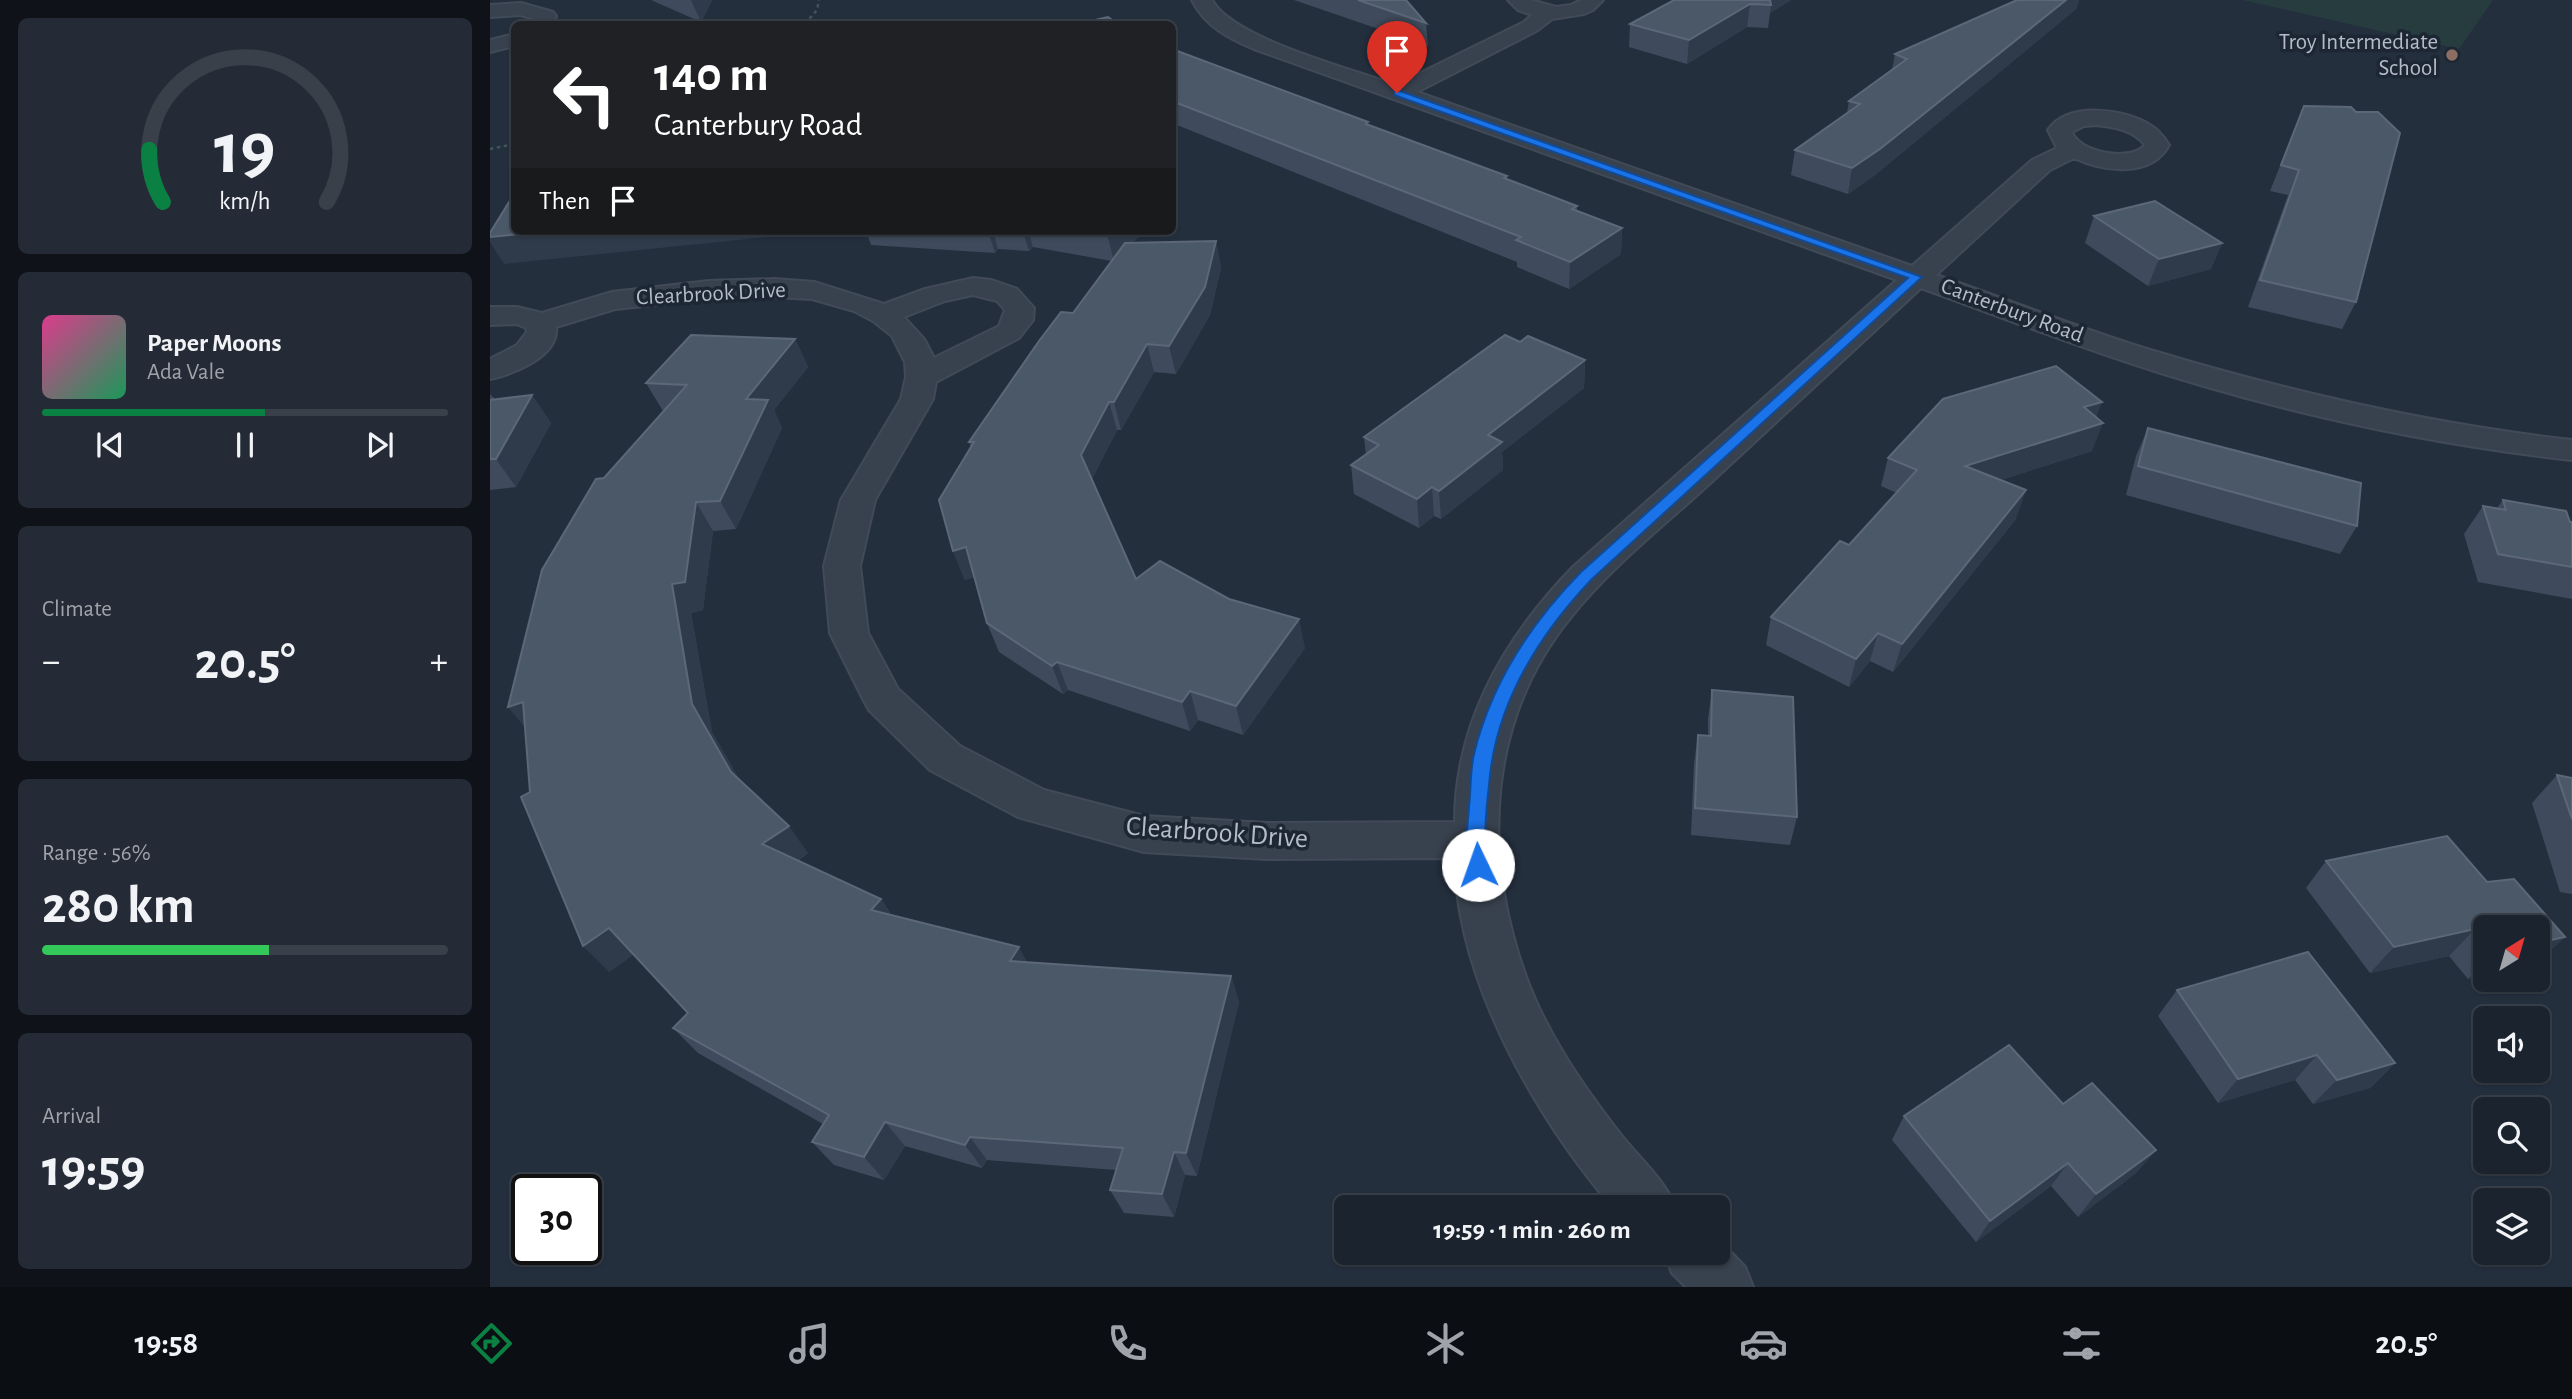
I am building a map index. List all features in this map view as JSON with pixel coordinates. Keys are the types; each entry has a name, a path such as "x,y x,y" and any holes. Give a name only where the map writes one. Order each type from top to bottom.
{"street":[{"name":"Canterbury Road","path":"1202,0 1213,16 1251,40 2133,354 2255,391 2385,422 2520,445 2572,450"},
{"path":"1518,0 1525,6 1547,12 1583,8 1593,0"},
{"path":"490,11 532,10 546,16 545,21"},
{"path":"1397,93 1531,26 1547,12"},
{"path":"490,46 511,41"},
{"path":"1638,1195 1567,1108 1515,1013 1496,964 1485,920 1476,840 1482,757 1492,722 1519,662 1560,603 1597,566 2041,165 2076,150"},
{"name":"Clearbrook Drive","path":"539,323 612,301 743,288 814,291 864,305 902,330 913,345 920,362 922,377 917,399 858,500 842,566 849,633 883,699 945,758 1033,805 1144,834 1267,841 1476,840"},
{"path":"883,315 941,292 968,288 994,289 1013,297 1020,308 1018,320 1009,332 922,377"},
{"path":"490,316 515,314 530,317 539,323 542,331 538,341 527,352 490,370"},
{"path":"1704,1265 1725,1287"}],"path":[{"path":"808,21 817,10 819,0"},
{"path":"490,149 511,145"}],"green space":[{"path":"2243,0 2493,0 2459,49"}],"building":[{"path":"1358,0 1406,0 1426,23"},
{"path":"1674,0 1770,0 1771,5 1750,4 1689,40 1630,24"},
{"path":"2017,0 2066,0 1880,149 1852,168 1795,150 1860,104 1849,101 1907,59 1895,54"},
{"path":"1108,17 1114,21 1090,21"},
{"path":"1176,50 1507,176 1504,178 1577,206 1572,209 1622,228 1570,262 1516,240 1521,237 1176,103"},
{"path":"2304,106 2351,107 2356,112 2378,112 2400,133 2356,302 2260,280 2299,170 2281,165"},
{"path":"511,199 511,235 490,237"},
{"path":"2155,201 2222,243 2159,259 2094,216"},
{"path":"1216,241 1205,287 1169,346 1147,344 1114,402 1109,402 1081,455 1136,579 1160,561 1229,599 1299,619 1236,706 1190,691 1182,702 1057,662 1052,666 987,623 966,547 953,551 939,500 974,442 969,442 1039,341 1061,312 1073,313 1125,243"},
{"path":"691,335 795,339 746,399 768,400 720,501 696,502 685,582 672,584 692,704 731,772 789,826 762,844 881,899 871,910 1019,947 1010,961 1231,976 1186,1153 1174,1152 1162,1194 1110,1190 1123,1148 970,1137 965,1145 885,1122 864,1157 812,1142 829,1115 673,1028 688,1013 609,928 583,946 521,797 530,792 523,702 508,707 542,570 596,479 604,478 687,385 646,383"},
{"path":"1505,335 1520,342 1528,336 1585,360 1488,435 1502,442 1439,491 1432,487 1417,499 1351,465 1379,445 1364,437"},
{"path":"2056,366 2102,402 2084,407 2103,423 1965,466 2026,490 1902,644 1878,633 1856,659 1771,617 1840,541 1849,545 1917,470 1888,458 1943,399"},
{"path":"532,395 496,459 490,459 490,400"},
{"path":"2148,428 2361,483 2357,526 2138,466"},
{"path":"2503,500 2566,511 2572,522 2572,567 2498,554 2483,506 2506,510"},
{"path":"1712,690 1793,697 1797,817 1695,808 1698,735 1711,736"},
{"path":"2557,775 2572,778 2572,819"},
{"path":"2447,836 2487,882 2514,879 2546,915 2473,915 2473,929 2394,947 2326,861"},
{"path":"2550,920 2565,937 2550,940"},
{"path":"2308,952 2395,1063 2337,1080 2317,1055 2238,1079 2177,990"},
{"path":"2009,1045 2063,1104 2092,1083 2156,1150 2096,1194 2068,1163 1990,1221 1904,1116"}],"place":[{"name":"Troy Intermediate School","path":"2452,55"}],"route":[{"path":"1397,93 1916,277 1587,576 1560,603 1537,632 1504,690 1482,757 1476,840 1478,865"}]}
